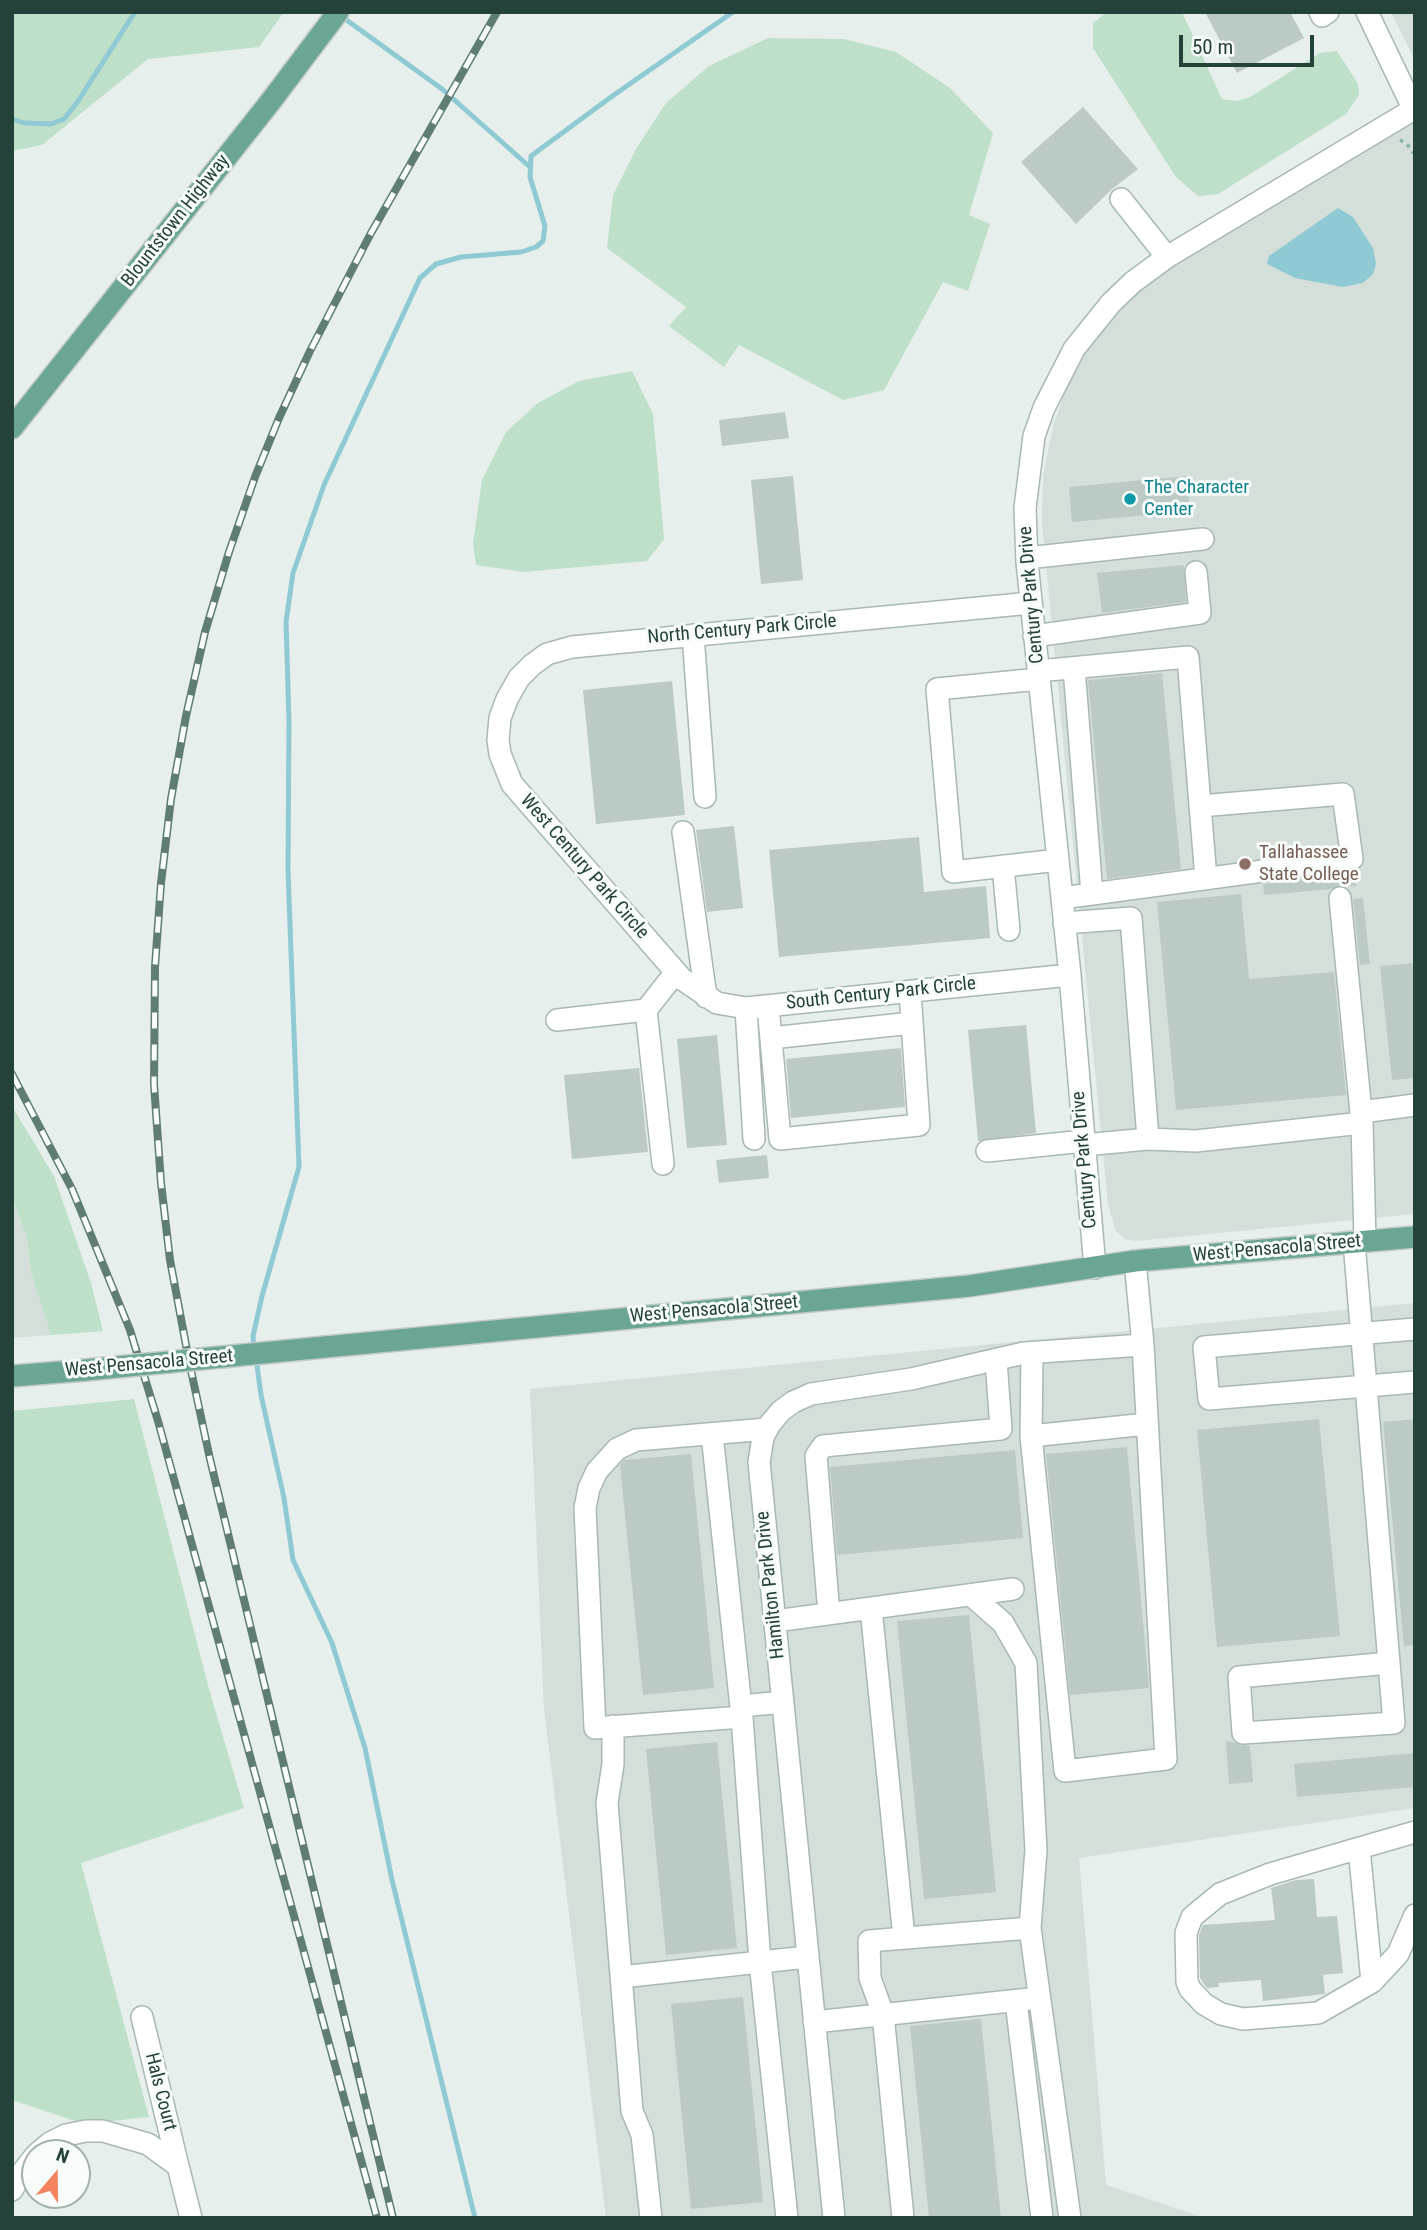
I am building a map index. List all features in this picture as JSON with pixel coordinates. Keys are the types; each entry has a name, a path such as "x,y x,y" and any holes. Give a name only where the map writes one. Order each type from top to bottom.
{"main road":[{"name":"Blountstown Highway","path":"12,428 338,12"},
{"name":"West Pensacola Street","path":"12,1376 969,1286 1135,1261 1415,1237"}],"street":[{"path":"1320,12 1322,16 1328,12"},
{"path":"1367,12 1414,111"},
{"name":"Century Park Drive","path":"1095,1268 1070,975 1027,558 1025,508 1034,436 1062,369 1082,337 1133,282 1167,257 1414,111"},
{"path":"1121,199 1167,257"},
{"path":"1027,558 1203,539"},
{"path":"1034,636 1200,613 1196,572"},
{"name":"North Century Park Circle","path":"499,730 507,699 519,678 547,654 572,647 1031,603"},
{"path":"692,635 705,797"},
{"path":"1058,860 953,872 937,689 1074,668 1188,657 1206,879"},
{"path":"1074,668 1092,894"},
{"name":"West Century Park Circle","path":"499,730 500,754 512,784 676,972 701,994"},
{"path":"1062,898 1352,859 1343,794 1200,806"},
{"path":"683,832 701,994"},
{"path":"1003,866 1009,930"},
{"path":"1340,898 1362,1117 1359,1242 1361,1333 1366,1386 1394,1723 1243,1733 1239,1677 1389,1663"},
{"path":"1064,923 1131,918 1148,1139"},
{"path":"663,1164 646,1010 676,972"},
{"name":"South Century Park Circle","path":"701,994 718,1003 746,1008 1070,975"},
{"path":"768,1006 780,1139 919,1125 910,992"},
{"path":"746,1008 754,1139"},
{"path":"557,1020 646,1010"},
{"path":"771,1038 912,1023"},
{"path":"987,1151 1148,1139 1196,1141 1362,1117 1415,1105"},
{"path":"1032,1353 1031,1436 1065,1771 1166,1759 1143,1345 1135,1261"},
{"path":"1415,1329 1204,1347 1209,1399 1415,1382"},
{"name":"Hamilton Park Drive","path":"834,2218 759,1462 763,1437 781,1410 811,1394 911,1379 1032,1353 1143,1345"},
{"path":"829,1614 816,1456 823,1446 1000,1429 996,1360"},
{"path":"1031,1436 1147,1424"},
{"path":"651,2218 642,2135 632,2111 607,1803 613,1765 604,1727 585,1508 589,1488 597,1471 617,1449 626,1444 636,1440 768,1429"},
{"path":"712,1434 742,1712 760,1962 787,2218"},
{"path":"775,1621 1013,1590"},
{"path":"971,1595 1003,1623 1026,1662 1036,1850 1030,1928 1073,2216"},
{"path":"872,1608 904,1938"},
{"path":"604,1727 742,1712 783,1702"},
{"path":"1415,1832 1270,1874 1220,1894 1192,1917 1186,1933 1187,1982 1190,1989 1205,2004 1221,2014 1243,2019 1318,2013 1372,1982 1398,1954 1415,1916"},
{"path":"1359,1848 1372,1982"},
{"path":"903,2218 883,2014 870,1978 869,1941 1030,1928"},
{"path":"621,1977 807,1957"},
{"path":"814,2022 1039,1998"},
{"path":"1016,2001 1042,2218"},
{"name":"Hals Court","path":"142,2017 191,2218"},
{"path":"58,2139 86,2131 103,2131 148,2144 178,2166"}],"shaded area":[{"path":"1391,12 1415,12 1415,60"},
{"name":"Tallahassee State College","path":"1415,116 1415,1214 1136,1241 1125,1239 1116,1231 1108,1205 1042,523 1043,475 1054,423 1068,383 1096,336 1150,279"},
{"path":"12,1197 27,1238 31,1273 51,1335 12,1338"},
{"path":"1415,1303 1415,1808 1079,1858 1106,2185 1205,2218 606,2218 544,1709 530,1389"}],"green space":[{"path":"12,12 284,12 259,47 148,59 42,145 12,151"},
{"path":"1107,12 1182,12 1222,99 1237,101 1250,97 1320,53 1337,51 1358,84 1359,95 1346,114 1218,194 1198,196 1176,177 1093,48 1093,23"},
{"path":"768,38 844,39 896,52 950,88 993,133 969,215 990,224 968,291 943,282 884,390 843,400 739,345 724,367 669,326 686,307 607,248 613,195 636,149 666,103 709,66"},
{"path":"632,371 653,414 664,539 647,561 523,572 476,565 473,543 482,480 506,432 538,403 579,381"},
{"path":"12,1106 54,1176 91,1283 103,1331 51,1335 31,1273 27,1238 12,1197"},
{"path":"134,1399 209,1689 244,1808 81,1863 149,2117 84,2124 12,2100 12,1411"}],"water":[{"path":"1338,208 1353,217 1373,248 1376,264 1373,274 1363,283 1343,287 1295,278 1267,264 1269,256"}],"building":[{"path":"1205,12 1290,12 1304,38 1237,73"},
{"path":"1083,107 1138,169 1112,189 1076,224 1021,162"},
{"path":"785,412 789,438 722,446 719,420"},
{"path":"793,476 803,580 761,584 751,480"},
{"name":"The Character Center","path":"1187,476 1190,511 1072,522 1069,487"},
{"path":"1184,565 1186,602 1102,613 1097,573"},
{"path":"1162,673 1181,869 1107,879 1088,680"},
{"path":"672,681 685,815 596,824 583,690"},
{"path":"734,826 743,908 707,912 696,830"},
{"path":"919,837 924,892 986,886 990,938 779,957 769,850"},
{"path":"1354,872 1356,886 1339,885 1331,889 1264,895 1263,884"},
{"path":"1241,894 1249,979 1334,972 1346,1095 1176,1110 1157,902"},
{"path":"1363,898 1370,964 1360,965 1353,899"},
{"path":"1415,963 1415,1078 1392,1080 1380,966"},
{"path":"1026,1025 1036,1133 978,1141 968,1030"},
{"path":"717,1035 727,1145 687,1148 677,1039"},
{"path":"901,1048 905,1107 791,1118 786,1059"},
{"path":"639,1068 648,1152 572,1159 564,1075"},
{"path":"767,1155 769,1178 719,1183 716,1160"},
{"path":"1319,1419 1340,1636 1217,1647 1197,1430"},
{"path":"1415,1419 1415,1645 1404,1646 1383,1422"},
{"path":"1127,1447 1149,1688 1070,1695 1046,1454"},
{"path":"1015,1450 1023,1538 837,1555 830,1467"},
{"path":"691,1454 714,1688 643,1695 620,1465 624,1460"},
{"path":"969,1615 996,1892 924,1899 897,1621"},
{"path":"1226,1741 1250,1746 1253,1782 1229,1784"},
{"path":"717,1742 737,1948 666,1955 646,1749"},
{"path":"1415,1753 1415,1787 1297,1797 1294,1764"},
{"path":"1314,1879 1317,1917 1337,1916 1343,1973 1323,1975 1325,1994 1263,2001 1261,1980 1218,1983 1219,1987 1207,1988 1200,1978 1199,1935 1203,1925 1275,1920 1271,1888 1296,1880"},
{"path":"743,1997 763,2202 691,2209 671,2004"},
{"path":"981,2019 1001,2218 929,2218 910,2026"}],"waterway":[{"path":"12,119 24,123 51,124 64,119 135,12"},
{"path":"254,1349 253,1336 262,1296 299,1167 288,871 289,721 286,622 293,573 324,485 420,278 436,264 461,257 521,252 536,247 543,241 545,226 530,177 531,156 733,12"},
{"path":"341,16 442,89 530,167"},
{"path":"256,1358 261,1395 284,1498 293,1560 332,1643 365,1748 392,1880 475,2218"}],"railway":[{"path":"393,2218 210,1459 189,1361 170,1260 161,1183 154,1084 155,967 171,799 186,716 205,632 255,477 310,351 371,233 497,12"},
{"path":"12,1074 72,1189 130,1330 158,1421 377,2218"}],"place":[{"name":"The Character Center","path":"1130,499"},
{"name":"Tallahassee State College","path":"1245,864"}]}
